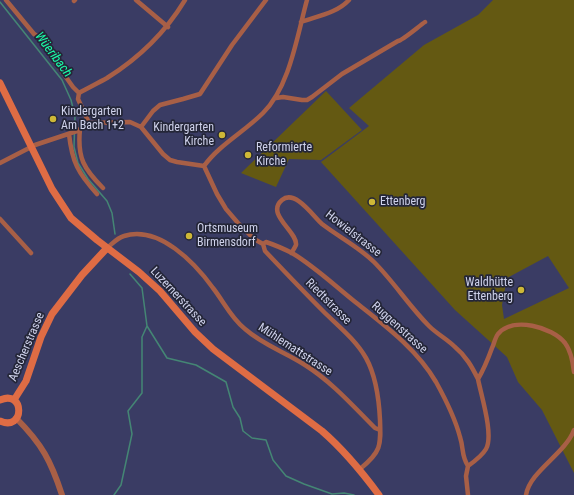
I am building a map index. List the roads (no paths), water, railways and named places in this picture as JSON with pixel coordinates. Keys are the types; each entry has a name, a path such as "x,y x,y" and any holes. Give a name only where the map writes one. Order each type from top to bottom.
{"main road":[{"name":"Luzernerstrasse","path":"0,83 52,189 67,213 77,224 140,272 160,291 195,332 213,349 336,443 360,470 379,495"},
{"name":"Aescherstrasse","path":"14,400 26,381 43,332 52,314 82,275 107,248"},
{"path":"0,400 8,398 14,400 19,409 16,418 7,423 0,421"}],"street":[{"path":"6,0 34,34 42,39 46,49 73,87 79,93"},
{"path":"136,0 168,26"},
{"path":"79,93 107,78 132,61 154,42 168,26 185,0"},
{"path":"141,126 160,105 183,100 200,94 240,34 266,0"},
{"path":"0,163 31,147 75,132 89,123 130,122 141,126 167,158 177,162 204,166 212,156 260,116 276,98 287,72 307,0"},
{"path":"301,22 335,11 349,0"},
{"path":"276,98 283,97 302,100 312,97 342,74 403,40 407,35 425,22"},
{"path":"79,93 78,99 89,123"},
{"path":"75,132 83,162 92,177 103,188"},
{"path":"75,132 71,148 77,168 97,194"},
{"name":"Riedtstrasse","path":"204,166 226,209 238,223 263,244 265,252 357,345 366,358 373,375 377,392 380,446 373,459 360,470"},
{"name":"Howielstrasse","path":"292,253 296,244 295,239 280,219 277,210 279,203 286,198 292,198 299,201 322,223 373,261 430,327 456,347 470,363 478,379"},
{"path":"0,219 31,252"},
{"name":"Mühlemattstrasse","path":"107,248 119,239 129,235 141,234 160,239 186,259 202,274 233,318 245,329 260,341 305,365 322,377 341,393 375,428 380,430"},
{"name":"Ruggenstrasse","path":"263,244 266,242 292,253 309,265 392,332 419,358 435,380 450,410 461,438 464,459 468,466 466,476 468,495"},
{"path":"468,466 477,460 486,450 489,442 489,432 478,379 497,335 505,329 518,325 547,330 565,344 572,358 574,372"},
{"path":"16,418 30,432 42,449 54,470 62,495"},
{"path":"526,495 527,488 532,481 561,450 574,430"}],"waterway":[{"name":"Wüeribach","path":"0,2 62,80 71,100 75,116 74,147 78,163 88,179 107,201 112,213 115,234"},
{"name":"Wüeribach","path":"130,274 142,288 147,326 167,358 196,365 226,382 233,407 240,418 243,431 252,438 266,440 273,460 286,476 332,494 344,493 354,495"},
{"path":"114,495 121,485 132,434 128,411 142,393 142,337 147,326"}],"place":[{"name":"Kindergarten Am Bach 1+2","path":"53,119"},
{"name":"Kindergarten Kirche","path":"222,135"},
{"name":"Reformierte Kirche","path":"248,155"},
{"name":"Ettenberg","path":"372,202"},
{"name":"Ortsmuseum Birmensdorf","path":"189,236"},
{"name":"Waldhütte Ettenberg","path":"521,290"}]}
